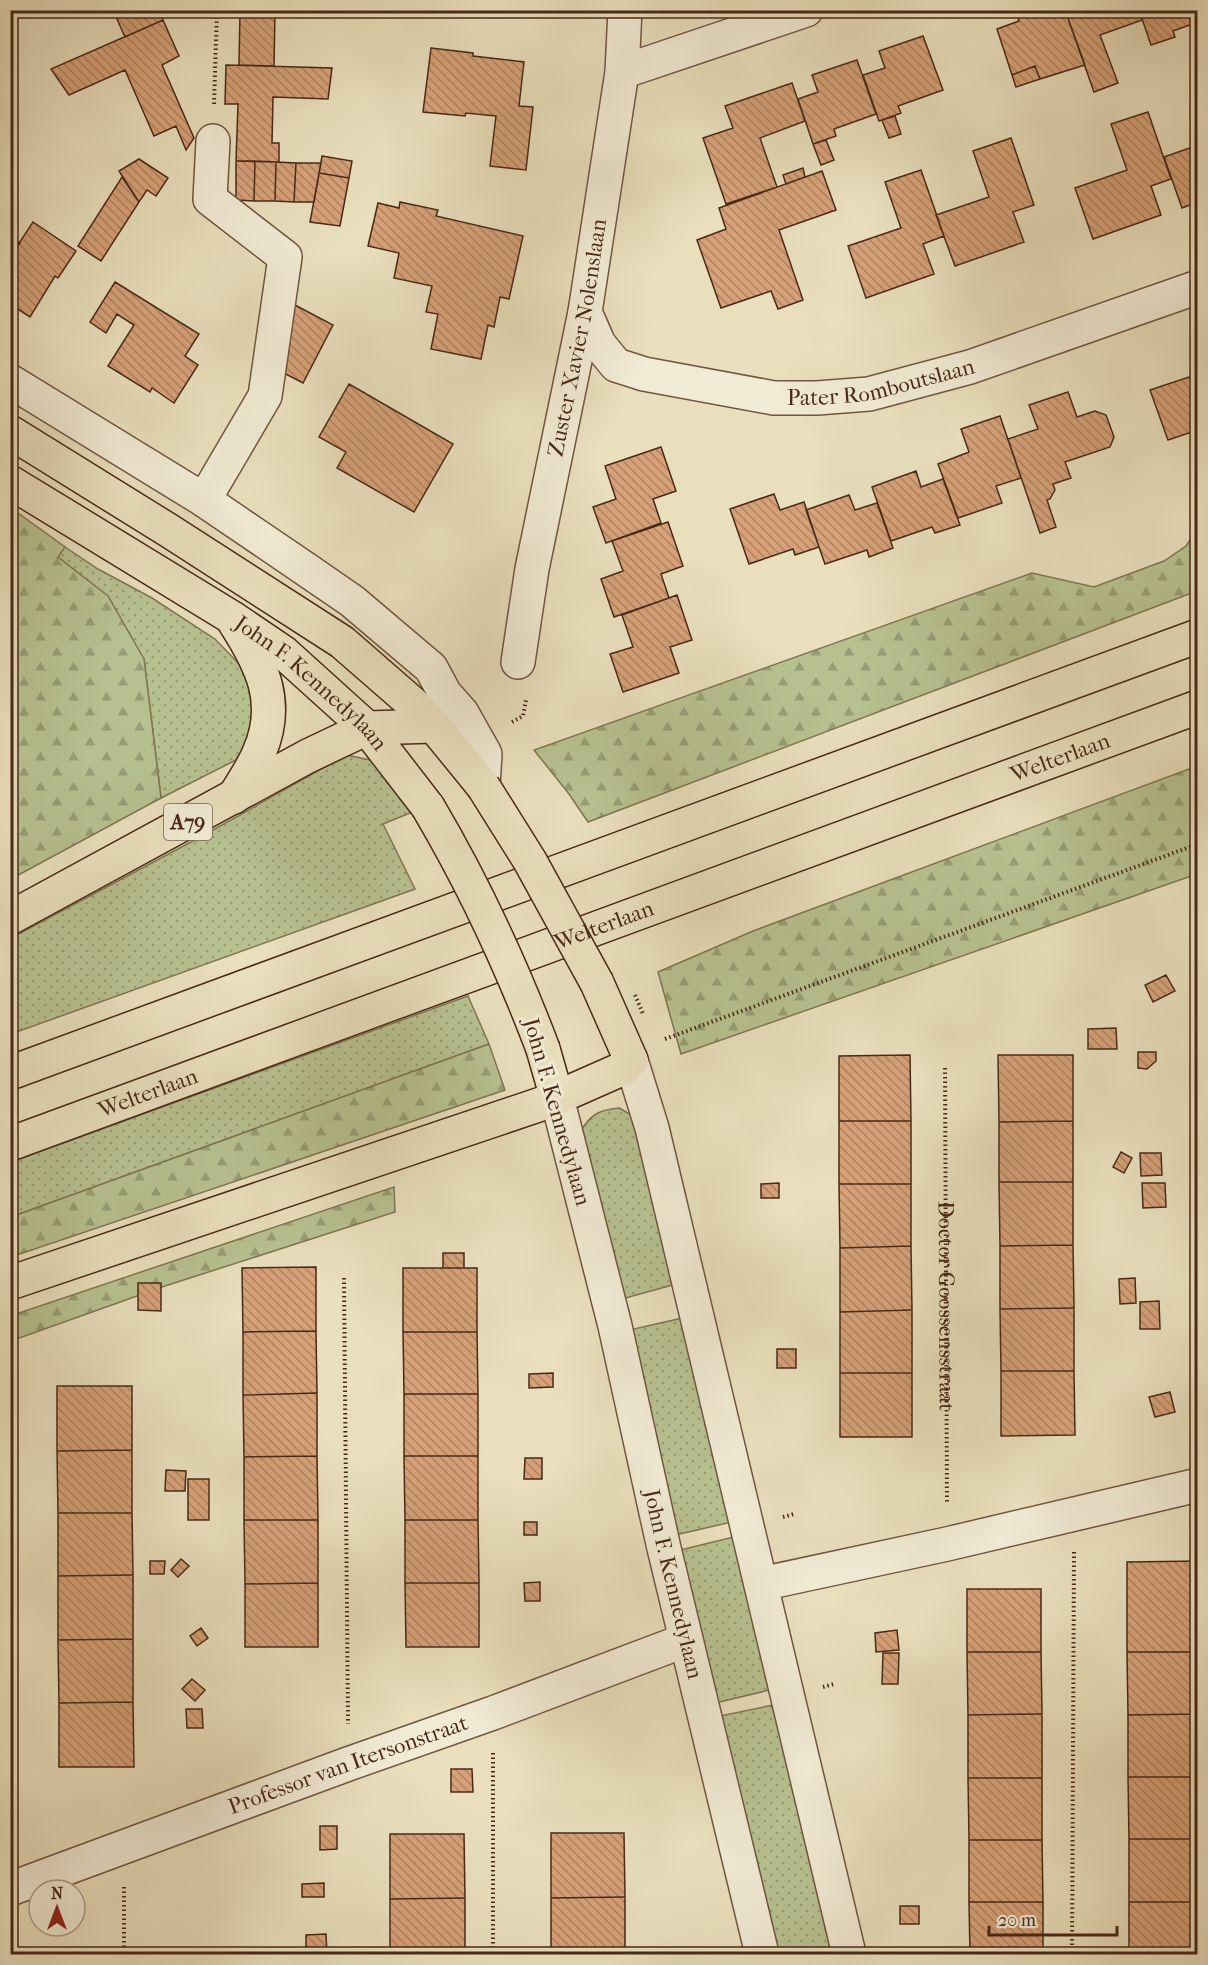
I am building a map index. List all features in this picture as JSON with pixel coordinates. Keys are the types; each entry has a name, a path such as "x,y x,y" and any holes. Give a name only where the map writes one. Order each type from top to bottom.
{"main road":[{"name":"John F. Kennedylaan","path":"10,432 342,642 434,726 483,786 530,861 570,931 616,1023 631,1060"},
{"name":"John F. Kennedylaan","path":"10,482 231,617 284,653 367,728 428,807 462,866 523,995 543,1049 557,1098"},
{"path":"231,617 261,669 266,685 269,713 259,754 234,797"},
{"path":"10,1073 1197,636"},
{"name":"Welterlaan","path":"10,1144 1197,707"},
{"name":"A79","path":"10,918 308,756 367,728 434,726"},
{"path":"10,1283 557,1098 624,1068 631,1060"}],"street":[{"name":"Zuster Xavier Nolenslaan","path":"518,662 532,569 585,312 622,72 625,10"},
{"path":"622,72 806,10"},
{"path":"204,500 265,396 285,257 210,199 213,141"},
{"name":"Pater Romboutslaan","path":"585,312 599,344 616,365 644,374 774,398 818,398 869,394 970,367 1197,287"},
{"path":"10,381 204,500 352,601 431,668 445,693 462,713 485,754 483,786"},
{"name":"John F. Kennedylaan","path":"631,1060 652,1128 849,1954"},
{"name":"John F. Kennedylaan","path":"557,1098 615,1326 663,1544 762,1954"},
{"path":"761,1584 947,1544 1197,1485"},
{"name":"Professor van Itersonstraat","path":"10,1889 686,1640"}],"path":[{"path":"213,141 217,10"},
{"path":"664,1039 1197,844"},
{"name":"Doctor Goossensstraat","path":"945,1068 947,1544"},
{"path":"344,1278 348,1764"},
{"path":"1072,1954 1074,1513"},
{"path":"493,1713 493,1954"},
{"path":"123,1847 124,1954"}],"green space":[{"path":"11,508 65,547 58,557 108,596 144,659 161,798 11,879"},
{"path":"1197,530 1197,591 588,822 534,750 1032,573 1094,587 1164,561 1186,546"},
{"path":"65,547 98,569 152,598 215,639 242,667 253,689 256,715 248,740 236,760 161,798 144,659 57,557"},
{"path":"346,755 375,761 415,811 383,824 415,889 11,1034 11,938 206,834"},
{"path":"1197,766 1197,874 681,1054 658,972 753,931"},
{"path":"468,996 489,1044 11,1217 11,1162"},
{"path":"489,1044 505,1090 11,1257 11,1217"},
{"path":"619,1108 635,1117 680,1283 618,1300 579,1133 595,1115 605,1110"},
{"path":"394,1187 395,1212 165,1286 11,1341 10,1316"},
{"path":"687,1317 736,1521 675,1535 625,1331"},
{"path":"738,1536 774,1689 715,1703 680,1550"},
{"path":"778,1704 838,1954 774,1954 720,1716"}],"building":[{"path":"113,10 159,10 163,20 125,37"},
{"path":"240,10 338,10 338,13 275,11 274,66 239,65"},
{"path":"344,10 362,10 355,16 346,14"},
{"path":"1015,10 1065,10 1085,65 1040,79 1035,66 1012,75 997,29 1019,21"},
{"path":"1065,10 1139,10 1142,20 1100,35 1118,83 1094,92"},
{"path":"1139,10 1198,10 1198,22 1173,31 1175,37 1151,45"},
{"path":"163,20 179,56 162,65 194,138 186,150 176,126 154,136 125,70 69,95 51,69"},
{"path":"923,36 943,90 898,106 901,113 879,121 863,75 885,68 879,51"},
{"path":"431,48 524,62 519,106 533,107 526,170 490,166 496,116 423,112"},
{"path":"857,60 876,114 834,129 836,136 813,144 798,99 818,92 812,75"},
{"path":"226,65 332,68 328,99 273,97 272,143 279,143 279,162 236,161 238,104 225,104"},
{"path":"1035,66 1040,79 1016,87 1012,75"},
{"path":"792,83 805,121 760,138 777,187 726,204 703,138 733,128 725,106"},
{"path":"1148,112 1171,179 1151,186 1161,215 1093,239 1075,188 1127,170 1111,124"},
{"path":"895,116 901,134 889,138 882,120"},
{"path":"1011,138 1034,205 1013,212 1024,242 955,266 936,215 989,197 973,151"},
{"path":"826,140 834,160 821,165 813,144"},
{"path":"1198,145 1198,202 1182,208 1164,157"},
{"path":"322,156 352,161 349,178 319,173"},
{"path":"139,159 168,178 156,196 147,190 139,202 119,171"},
{"path":"236,161 255,161 254,201 236,200"},
{"path":"255,161 276,162 275,201 254,201"},
{"path":"276,162 296,163 294,202 275,201"},
{"path":"296,163 321,163 314,202 294,202"},
{"path":"803,168 805,177 786,184 783,175"},
{"path":"921,170 944,236 923,244 934,274 866,298 848,246 901,228 885,182"},
{"path":"822,171 836,210 779,230 803,300 778,309 771,291 721,308 697,240 726,229 719,208"},
{"path":"319,173 349,178 340,226 310,222"},
{"path":"122,177 139,202 101,261 78,246"},
{"path":"400,202 438,210 436,216 523,236 509,299 500,297 494,327 488,325 481,359 431,349 438,314 426,312 432,286 394,278 399,253 368,246 378,203 399,208"},
{"path":"33,222 76,251 58,278 55,276 30,317 10,304 10,257"},
{"path":"10,237 20,243 10,257"},
{"path":"115,282 199,334 185,356 198,365 174,403 152,388 150,392 108,366 134,325 117,314 106,333 90,322"},
{"path":"293,304 333,325 303,383 280,371"},
{"path":"1198,374 1198,430 1168,440 1150,390"},
{"path":"349,384 453,444 414,512 337,468 346,452 319,437"},
{"path":"1068,392 1077,417 1095,411 1106,415 1114,437 1110,447 1065,462 1071,478 1053,484 1055,490 1047,500 1056,527 1040,533 1008,439 1038,429 1029,405"},
{"path":"1000,416 1021,478 996,486 1002,503 958,518 938,464 969,452 961,429"},
{"path":"661,447 676,491 653,499 661,523 606,543 593,507 616,499 605,466"},
{"path":"916,471 921,487 943,479 960,525 935,533 932,527 891,541 872,487"},
{"path":"774,494 780,510 804,502 819,547 795,555 793,549 749,564 730,509"},
{"path":"849,495 855,510 877,503 893,548 869,557 867,550 825,564 806,510"},
{"path":"668,522 683,566 661,574 669,598 614,617 601,579 623,571 612,541"},
{"path":"677,595 692,640 670,647 679,673 623,692 610,654 633,647 622,615"},
{"path":"1166,975 1175,991 1153,1002 1145,985"},
{"path":"1116,1028 1117,1049 1088,1049 1088,1029"},
{"path":"1138,1052 1156,1052 1156,1061 1147,1069 1138,1068"},
{"path":"910,1055 911,1121 839,1121 839,1056"},
{"path":"998,1055 1073,1055 1073,1121 999,1122"},
{"path":"839,1121 911,1121 911,1184 839,1184"},
{"path":"1073,1121 1073,1182 999,1182 999,1122"},
{"path":"1121,1152 1132,1158 1124,1173 1113,1167"},
{"path":"1140,1153 1161,1153 1162,1175 1141,1176"},
{"path":"999,1182 1073,1182 1073,1245 1000,1246"},
{"path":"779,1183 779,1198 761,1198 761,1184"},
{"path":"1142,1183 1165,1183 1166,1207 1143,1208"},
{"path":"839,1184 911,1184 911,1246 840,1248"},
{"path":"1073,1245 1074,1308 1000,1309 1000,1246"},
{"path":"911,1246 912,1310 840,1312 840,1248"},
{"path":"443,1253 464,1253 464,1268 443,1268"},
{"path":"316,1267 316,1331 243,1332 242,1268"},
{"path":"403,1268 477,1268 477,1332 403,1332"},
{"path":"1135,1278 1136,1303 1120,1304 1119,1279"},
{"path":"138,1283 161,1283 161,1311 138,1310"},
{"path":"1159,1301 1160,1329 1140,1329 1140,1302"},
{"path":"1074,1308 1074,1371 1001,1371 1000,1309"},
{"path":"912,1310 912,1373 840,1373 840,1312"},
{"path":"316,1331 317,1393 243,1395 243,1332"},
{"path":"403,1332 477,1332 478,1394 404,1394"},
{"path":"777,1349 796,1349 796,1368 777,1368"},
{"path":"1001,1371 1074,1371 1075,1435 1001,1436"},
{"path":"553,1373 553,1387 529,1388 529,1374"},
{"path":"840,1373 912,1373 912,1437 840,1437"},
{"path":"57,1386 132,1386 132,1450 57,1451"},
{"path":"1170,1392 1175,1412 1155,1417 1149,1397"},
{"path":"317,1393 317,1456 244,1457 243,1395"},
{"path":"404,1394 478,1394 478,1456 404,1456"},
{"path":"132,1450 132,1513 58,1513 57,1451"},
{"path":"317,1456 318,1520 244,1520 244,1457"},
{"path":"404,1456 478,1456 478,1520 405,1520"},
{"path":"525,1458 542,1458 542,1479 524,1479"},
{"path":"166,1470 186,1471 185,1491 165,1491"},
{"path":"188,1479 209,1479 209,1520 188,1520"},
{"path":"58,1513 132,1513 133,1575 58,1576"},
{"path":"244,1520 318,1520 318,1583 245,1584"},
{"path":"405,1520 478,1520 479,1583 405,1583"},
{"path":"524,1522 537,1522 537,1535 524,1535"},
{"path":"181,1559 189,1566 178,1577 171,1570"},
{"path":"150,1561 165,1561 164,1574 150,1574"},
{"path":"1198,1561 1198,1652 1127,1652 1127,1562"},
{"path":"133,1575 133,1639 58,1640 58,1576"},
{"path":"540,1582 540,1601 525,1601 524,1583"},
{"path":"318,1583 318,1647 245,1647 245,1584"},
{"path":"405,1583 479,1583 479,1647 406,1647"},
{"path":"967,1589 1041,1589 1041,1652 967,1652"},
{"path":"201,1628 208,1638 197,1646 190,1636"},
{"path":"897,1630 899,1650 876,1652 875,1633"},
{"path":"133,1639 133,1702 59,1703 58,1640"},
{"path":"967,1652 1041,1652 1042,1714 968,1715"},
{"path":"1127,1652 1198,1652 1198,1714 1128,1715"},
{"path":"883,1653 899,1653 898,1684 882,1684"},
{"path":"192,1679 205,1690 195,1701 182,1689"},
{"path":"133,1702 134,1767 59,1767 59,1703"},
{"path":"186,1709 202,1709 203,1728 187,1728"},
{"path":"1042,1714 1042,1778 968,1778 968,1715"},
{"path":"1198,1714 1198,1777 1128,1777 1128,1715"},
{"path":"451,1769 472,1769 473,1792 451,1792"},
{"path":"1128,1777 1198,1777 1198,1839 1129,1839"},
{"path":"968,1778 1042,1778 1042,1840 969,1840"},
{"path":"320,1826 337,1826 337,1849 320,1850"},
{"path":"551,1833 624,1833 625,1897 551,1898"},
{"path":"390,1834 464,1834 465,1898 390,1899"},
{"path":"1129,1839 1198,1839 1198,1902 1129,1902"},
{"path":"969,1840 1042,1840 1043,1902 969,1902"},
{"path":"324,1883 324,1897 302,1897 302,1884"},
{"path":"625,1897 625,1954 551,1954 551,1898"},
{"path":"465,1898 465,1954 390,1954 390,1899"},
{"path":"969,1902 1043,1902 1043,1954 970,1954"},
{"path":"1129,1902 1198,1902 1198,1954 1129,1954"},
{"path":"900,1906 919,1906 919,1924 900,1924"},
{"path":"326,1934 327,1954 306,1954 306,1935"}]}
